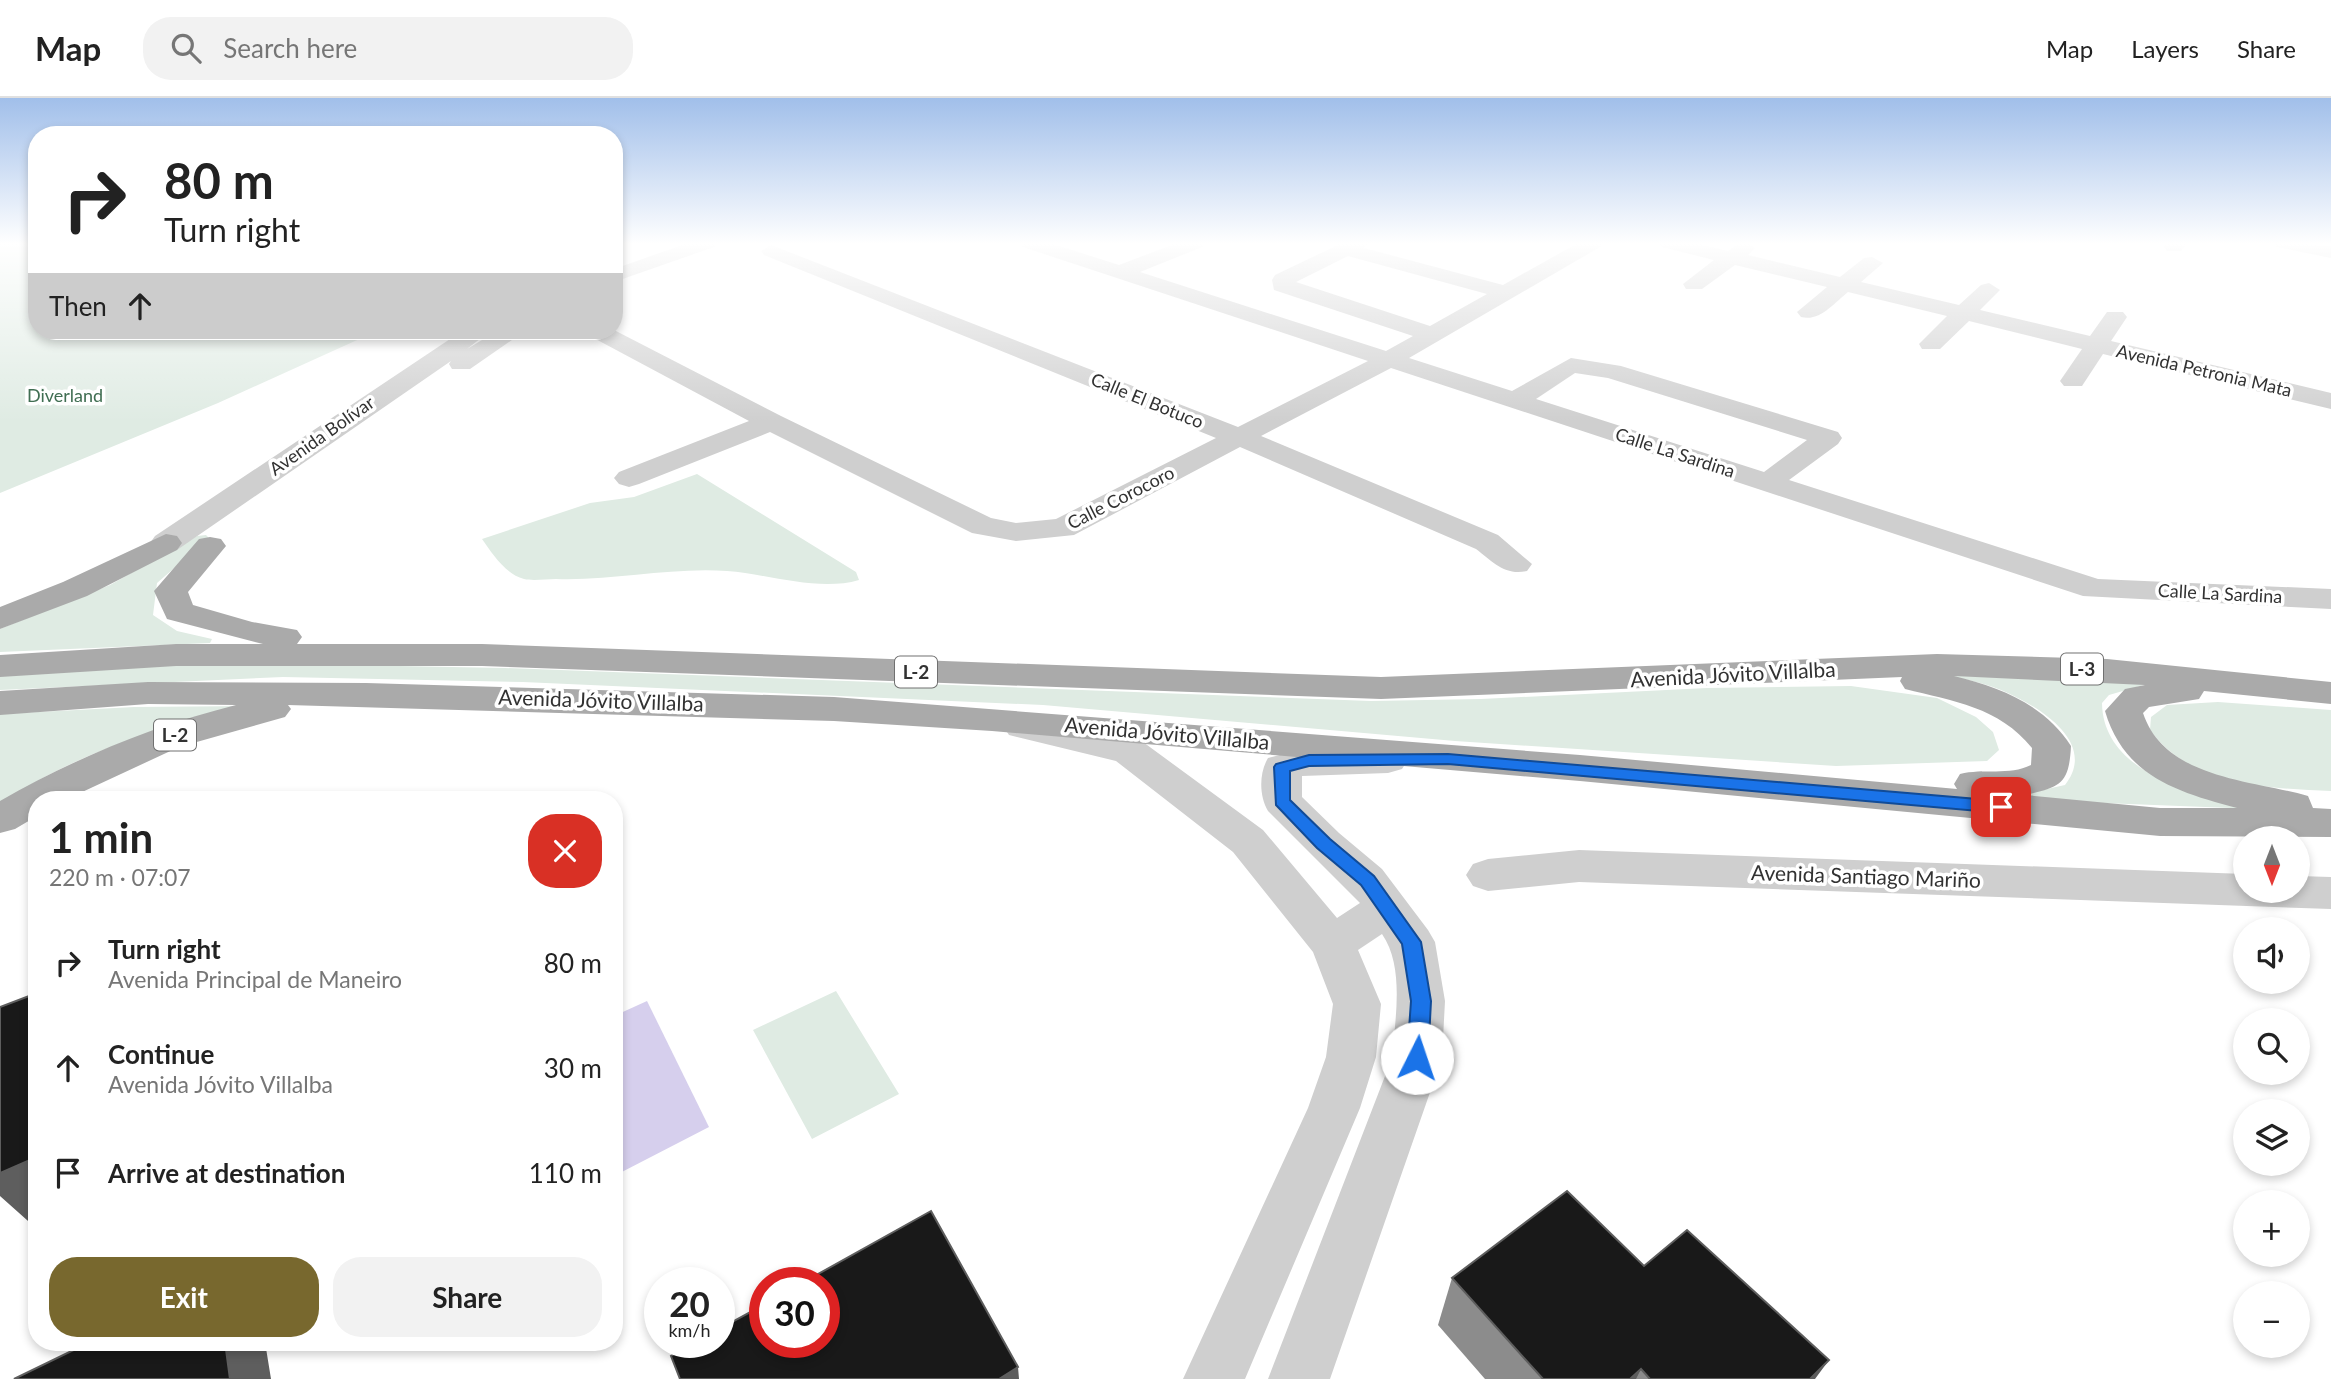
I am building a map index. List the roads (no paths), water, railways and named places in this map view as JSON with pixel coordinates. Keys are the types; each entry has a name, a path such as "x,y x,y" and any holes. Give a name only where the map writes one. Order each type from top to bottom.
{"main road":[{"name":"L-2","path":"229,533 171,591 179,612 248,632 482,655"},
{"path":"0,619 75,589 166,543"},
{"name":"Avenida Jóvito Villalba","path":"0,666 176,655 482,655 1381,688 1937,665 2107,670 2331,695"},
{"path":"1762,785 2018,784 2038,780 2050,772 2052,746 2024,716 2002,704 1937,684 1832,671"},
{"path":"2331,695 2166,692 2138,697 2124,711 2125,726 2135,741 2153,758 2206,786 2241,795 2331,809"},
{"name":"Avenida Jóvito Villalba","path":"0,703 148,693 366,694 834,709 992,719 2160,822 2331,823"},
{"name":"L-2","path":"50,791 85,771 197,727 247,714 366,694"},
{"name":"L-2","path":"0,819 28,803"}],"street":[{"name":"Calle El Botuco","path":"900,303 1488,542 1516,564"},
{"name":"Calle La Sardina","path":"1214,303 2095,589 2331,599"},
{"path":"1336,303 1431,334"},
{"name":"Calle Corocoro","path":"615,340 771,422 983,526 1016,532 1063,528 1388,360 1485,303"},
{"path":"1809,312 1821,303"},
{"name":"Avenida Petronia Mata","path":"1920,303 2331,401"},
{"path":"1931,344 1975,303"},
{"path":"2073,381 2115,317"},
{"name":"Avenida Bolívar","path":"166,543 465,340"},
{"name":"Avenida Bolívar","path":"229,533 498,340"},
{"path":"1514,401 1571,365 1587,366 1612,371 1828,438 1767,483"},
{"path":"629,478 771,422"},
{"path":"992,719 1129,751 1248,841 1333,944 1357,1004 1351,1056 1334,1108 1214,1379"},
{"path":"1298,1379 1417,1058 1421,1001 1412,942 1367,880 1324,844 1282,801 1282,767 1309,761 1448,759"},
{"name":"Avenida Santiago Mariño","path":"1488,875 1579,866 2233,890"},
{"path":"2310,893 2331,894"},
{"path":"1333,944 1387,907"}],"park label":[{"name":"Diverland","path":"65,396"}]}
